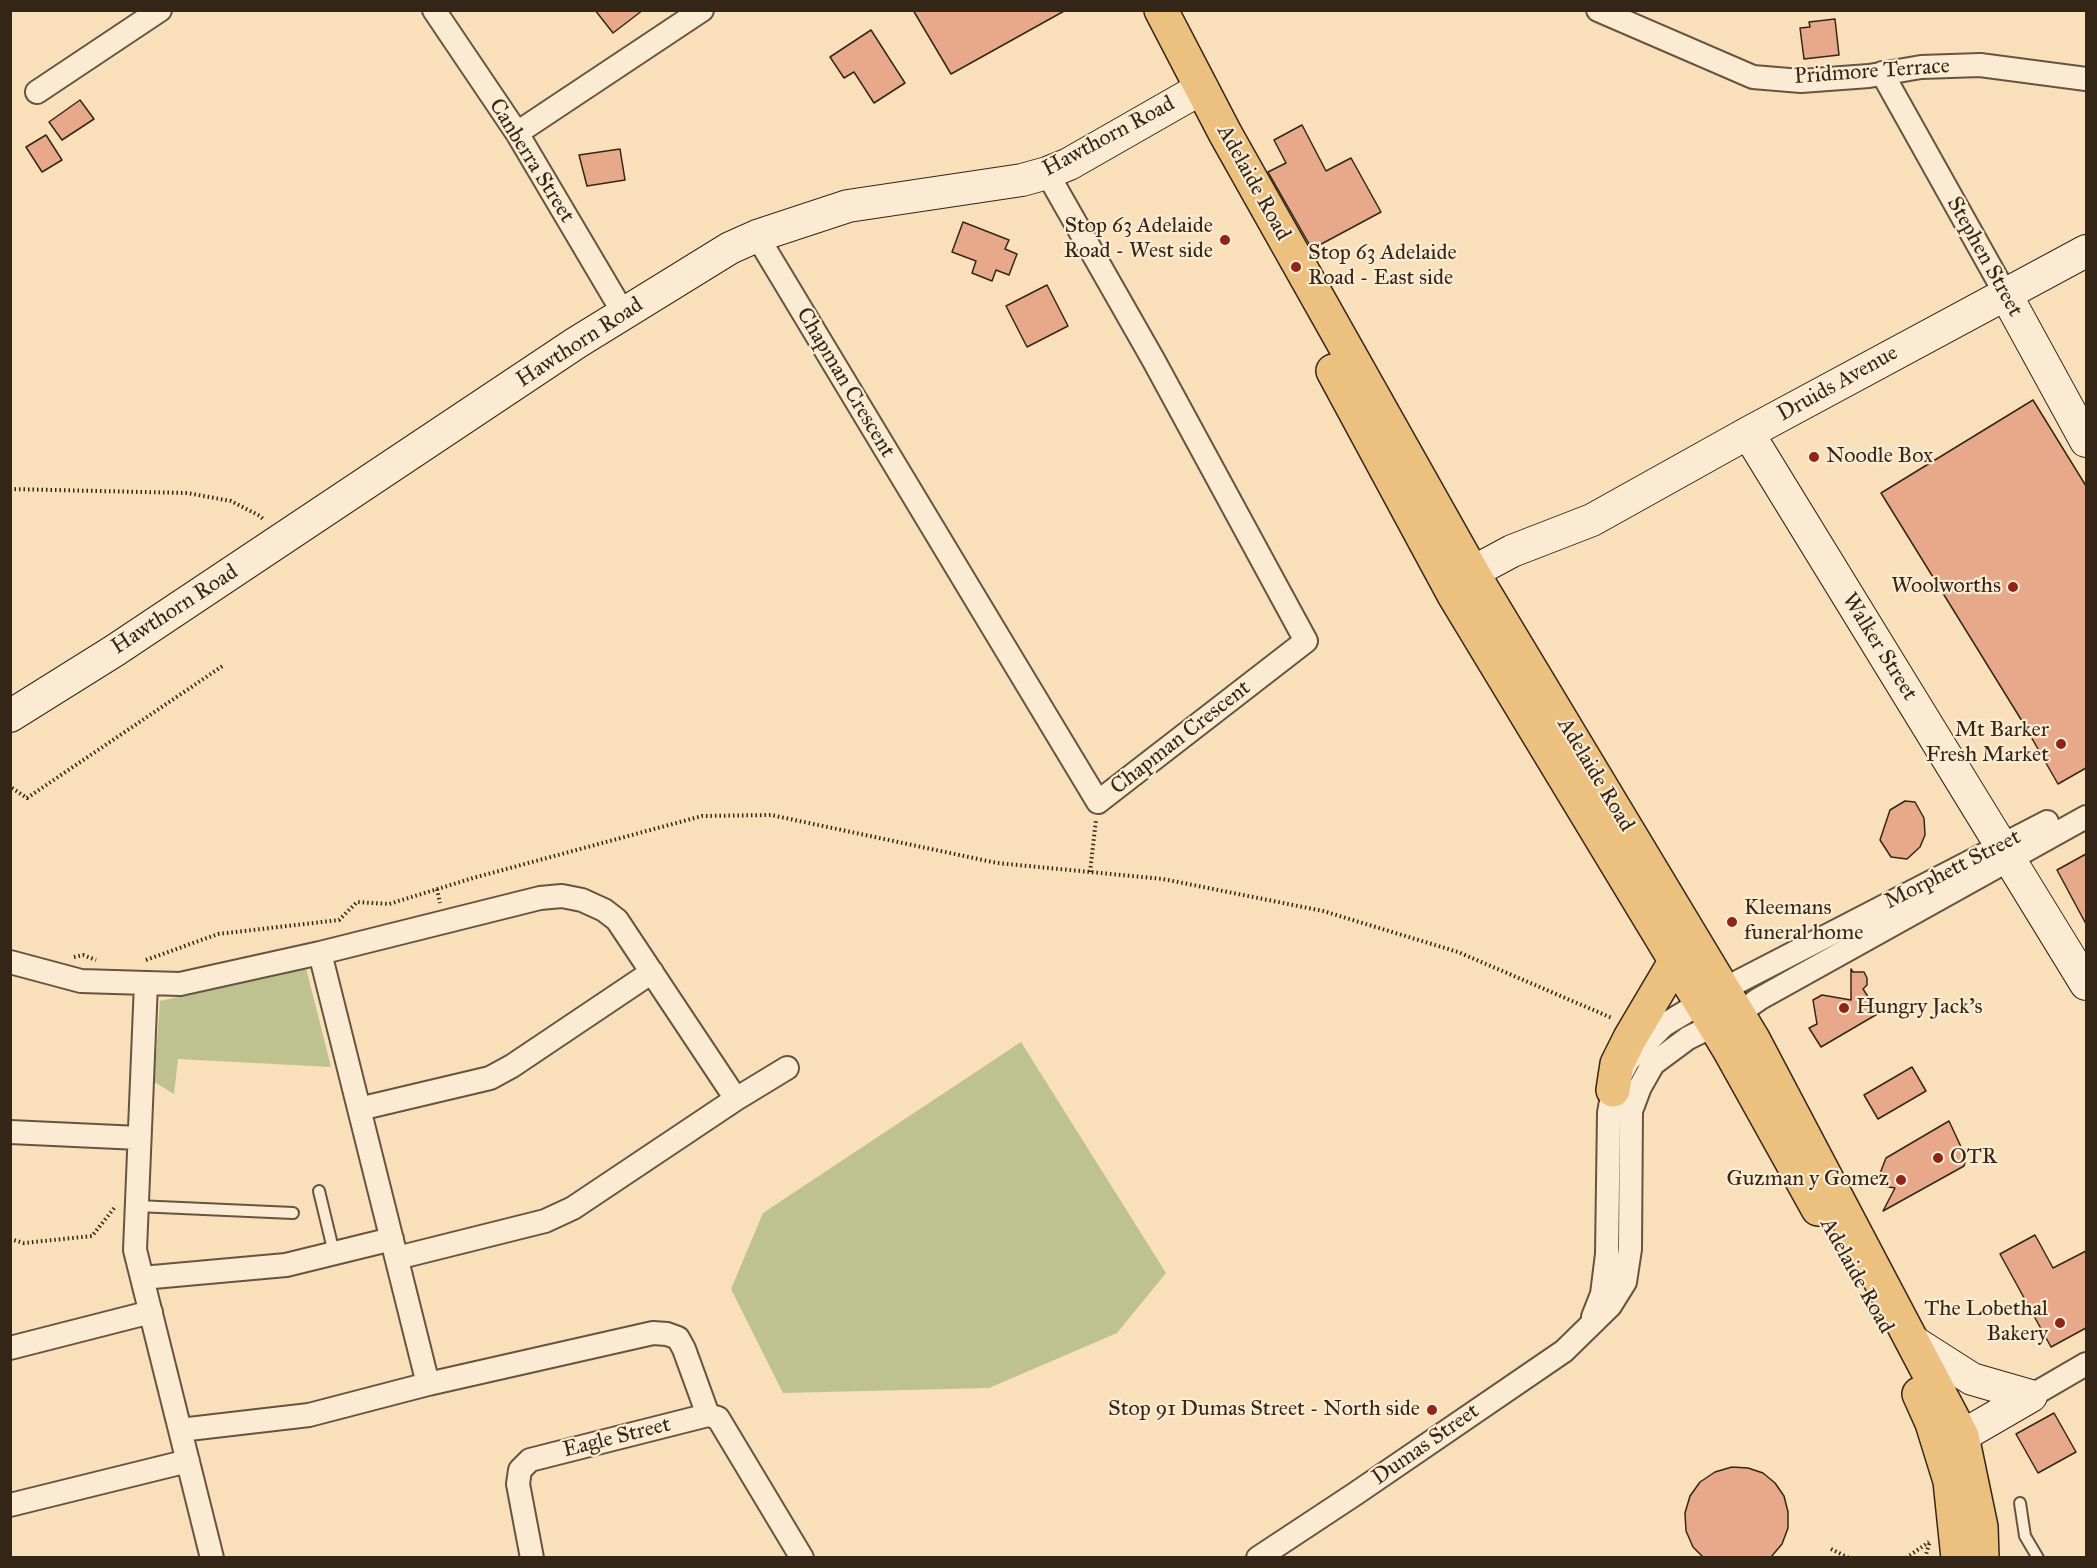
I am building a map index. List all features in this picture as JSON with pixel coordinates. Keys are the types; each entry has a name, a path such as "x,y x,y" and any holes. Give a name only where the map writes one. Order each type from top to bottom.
{"main road":[{"name":"Adelaide Road","path":"1139,10 1193,93 1236,153 1675,962 1719,1008 1730,1051 1905,1363 1932,1423 1950,1482 1959,1557"},
{"name":"Adelaide Road","path":"1161,10 1193,93"},
{"name":"Adelaide Road","path":"1470,585 1914,1342 1962,1436 1981,1527 1982,1557"},
{"path":"1613,1090 1617,1064 1675,962"}],"street":[{"path":"37,92 160,10"},
{"name":"Canberra Street","path":"434,10 517,134 624,315"},
{"path":"517,134 702,10"},
{"name":"Pridmore Terrace","path":"1598,10 1753,77 1801,81 1921,67 1980,65 2086,79"},
{"name":"Stephen Street","path":"1882,73 2086,441"},
{"name":"Hawthorn Road","path":"10,716 114,651 576,343 730,248 757,236 848,206 1022,180 1047,173 1069,164 1193,93"},
{"name":"Chapman Crescent","path":"757,236 1098,802 1306,641 1154,361 1047,173"},
{"name":"Druids Avenue","path":"1470,585 1512,551 1592,520 2005,293 2086,251"},
{"name":"Walker Street","path":"1748,433 2086,984"},
{"name":"Morphett Street","path":"1719,1008 1759,999 2006,852 2086,801"},
{"name":"Morphett Street","path":"2006,852 2086,816"},
{"path":"10,962 81,981 180,984 320,953 540,898 562,896 582,900 604,910 617,920 736,1099"},
{"path":"320,953 428,1384"},
{"path":"359,1109 490,1078 512,1066 652,972"},
{"path":"146,983 135,1250 212,1557"},
{"name":"Dumas Street","path":"1589,1327 1602,1294 1607,1254 1609,1113 1613,1090 1628,1061 1664,1025 1719,1008"},
{"name":"Dumas Street","path":"1258,1557 1355,1494 1564,1351 1610,1306 1625,1282 1630,1249 1631,1111 1640,1087 1653,1064 1688,1038 1719,1008"},
{"path":"142,1278 286,1265 334,1253 394,1249 545,1221 573,1208 736,1099 787,1068"},
{"path":"10,1132 139,1138"},
{"path":"10,1348 151,1312"},
{"path":"180,1430 309,1415 428,1384 653,1332 667,1334 678,1338 713,1416 802,1557"},
{"path":"1914,1342 1972,1379 2031,1396"},
{"path":"1950,1482 1962,1436 2086,1364"},
{"name":"Eagle Street","path":"532,1557 518,1484 520,1470 530,1460 713,1416"},
{"path":"10,1505 188,1461"}],"lane":[{"path":"319,1191 334,1253"},
{"path":"137,1206 293,1213"},
{"path":"2020,1503 2025,1536 2038,1557"}],"path":[{"path":"10,489 187,493 231,501 260,516 283,538"},
{"path":"12,788 27,798 224,665"},
{"path":"1090,872 1098,802"},
{"path":"143,961 218,934 339,920 357,902 389,904 473,878 702,816 771,815 997,863 1163,879 1323,911 1458,952 1621,1021"},
{"path":"67,959 83,955 102,963"},
{"path":"10,1239 24,1243 92,1236 116,1207 137,1206"},
{"path":"1906,1557 1929,1541"},
{"path":"1831,1549 1849,1557"}],"green space":[{"path":"306,968 331,1067 178,1059 174,1094 154,1082 160,1001"},
{"path":"1021,1042 1166,1273 1117,1333 989,1388 783,1393 731,1289 763,1213"}],"building":[{"path":"595,10 643,10 613,33"},
{"path":"913,10 1066,10 951,74"},
{"path":"1835,19 1839,55 1804,59 1800,28 1810,27 1809,22"},
{"path":"871,30 905,83 874,103 854,72 844,78 830,57"},
{"path":"80,100 94,119 62,140 49,122"},
{"path":"1302,125 1326,171 1351,158 1381,212 1312,249 1268,172 1286,163 1274,140"},
{"path":"46,135 62,160 42,172 26,147"},
{"path":"620,149 625,180 587,186 579,155"},
{"path":"963,222 1009,240 1005,249 1017,254 1009,275 996,270 992,281 972,273 976,261 952,252"},
{"path":"1047,285 1068,326 1027,347 1006,306"},
{"name":"Woolworths","path":"2033,400 2086,486 2086,768 2058,784 2022,721 1881,493"},
{"path":"1905,801 1915,802 1924,818 1925,835 1920,847 1907,859 1891,857 1880,840 1890,810"},
{"path":"2086,854 2086,924 2057,870"},
{"name":"Hungry Jack's","path":"1851,969 1853,972 1864,972 1867,985 1863,989 1879,1013 1821,1047 1809,1028 1817,1024 1813,1000 1822,995 1851,1000"},
{"name":"OTR","path":"1912,1067 1926,1091 1878,1119 1864,1095"},
{"path":"1949,1121 1962,1149 1968,1149 1964,1166 1883,1211 1895,1188 1878,1185 1886,1158"},
{"path":"2035,1235 2053,1268 2086,1251 2086,1328 2051,1347 2000,1254"},
{"path":"2054,1413 2076,1452 2038,1473 2016,1434"},
{"path":"1732,1467 1748,1468 1763,1473 1775,1483 1784,1496 1788,1512 1788,1528 1782,1544 1771,1557 1703,1557 1693,1547 1686,1531 1685,1513 1690,1496 1700,1482 1715,1472"}],"place":[{"name":"Stop 63 Adelaide Road - West side","path":"1225,240"},
{"name":"Stop 63 Adelaide Road - East side","path":"1296,267"},
{"name":"Noodle Box","path":"1814,457"},
{"name":"Woolworths","path":"2013,587"},
{"name":"Mt Barker Fresh Market","path":"2061,744"},
{"name":"Kleemans funeral home","path":"1732,922"},
{"name":"Hungry Jack's","path":"1844,1008"},
{"name":"OTR","path":"1938,1158"},
{"name":"Guzman y Gomez","path":"1901,1180"},
{"name":"The Lobethal Bakery","path":"2060,1323"},
{"name":"Stop 91 Dumas Street - North side","path":"1432,1410"}]}
